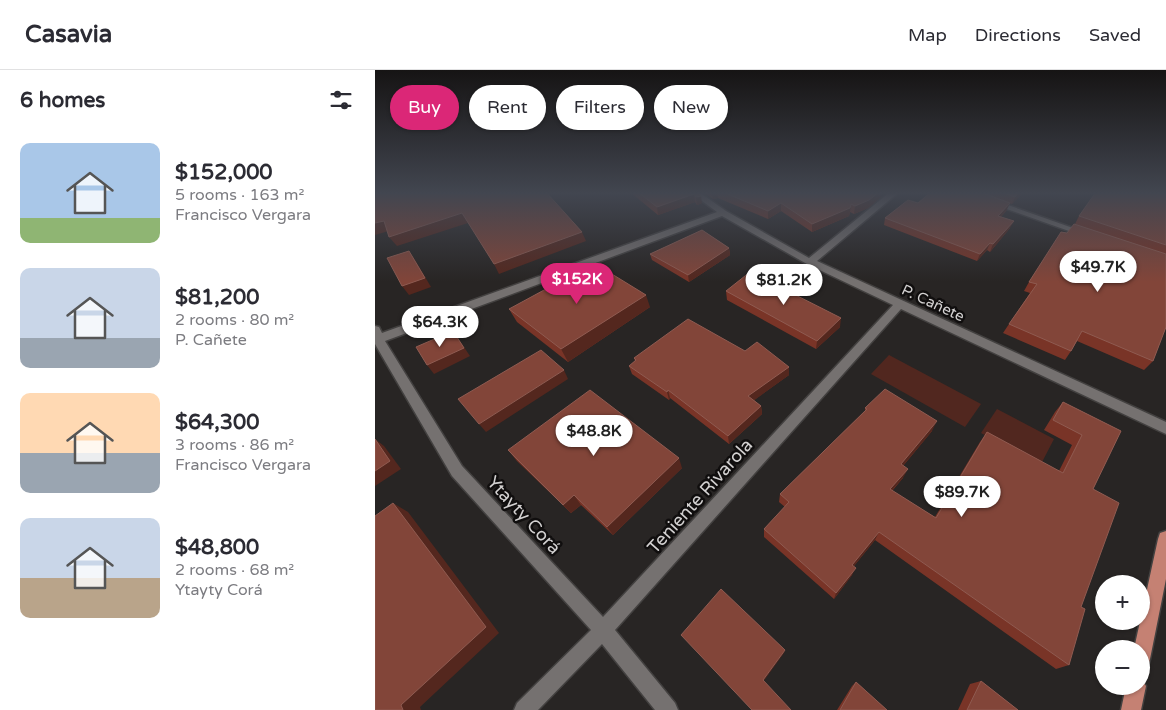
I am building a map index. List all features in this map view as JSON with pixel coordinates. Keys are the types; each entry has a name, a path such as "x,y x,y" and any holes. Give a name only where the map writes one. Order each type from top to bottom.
{"main road":[{"path":"1145,640 1166,539"},
{"path":"1131,710 1134,695"}],"street":[{"path":"376,336 698,222"},
{"name":"P. Cañete","path":"739,222 810,262 1166,428"},
{"path":"810,262 859,222"},
{"path":"1051,222 1092,236"},
{"name":"Teniente Rivarola","path":"524,710 603,630 900,304"},
{"name":"Ytayty Corá","path":"376,336 457,471 603,630 668,710"}],"shaded area":[{"path":"889,355 981,404 965,427 871,374"},
{"path":"997,409 1054,439 1040,466 981,433"}],"building":[{"path":"384,222 435,222 389,237"},
{"path":"468,222 573,222 582,232 494,264"},
{"path":"895,222 1013,222 993,244 990,243 980,254"},
{"path":"1097,222 1166,222 1166,245"},
{"path":"1074,224 1166,254 1166,327 1153,361 1082,331 1071,351 1009,324 1037,284 1029,282 1061,232 1067,233"},
{"path":"702,230 729,248 688,275 650,254"},
{"path":"409,251 425,278 402,286 387,258"},
{"path":"594,263 646,295 561,349 509,309"},
{"path":"750,272 841,318 817,341 726,291"},
{"path":"688,319 745,351 757,342 789,367 748,396 761,406 728,436 668,390 667,392 629,366 636,360 634,358"},
{"path":"453,331 464,348 427,365 416,347"},
{"path":"541,350 564,370 479,424 458,399"},
{"path":"885,389 937,421 901,464 908,469 890,489 936,518 987,432 1063,473 1082,435 1053,420 1063,402 1121,431 1093,489 1119,503 1081,607 1085,609 1069,665 879,532 852,565 856,568 836,593 764,529 789,502 780,494"},
{"path":"590,390 679,458 607,527 574,495 563,505 508,450"},
{"path":"375,439 390,461 375,471"},
{"path":"393,503 486,627 401,705 403,710 375,710 375,516"},
{"path":"721,589 785,650 763,680 791,710 752,710 681,635"},
{"path":"981,681 1018,710 967,710"},
{"path":"856,682 887,710 840,710"}]}
